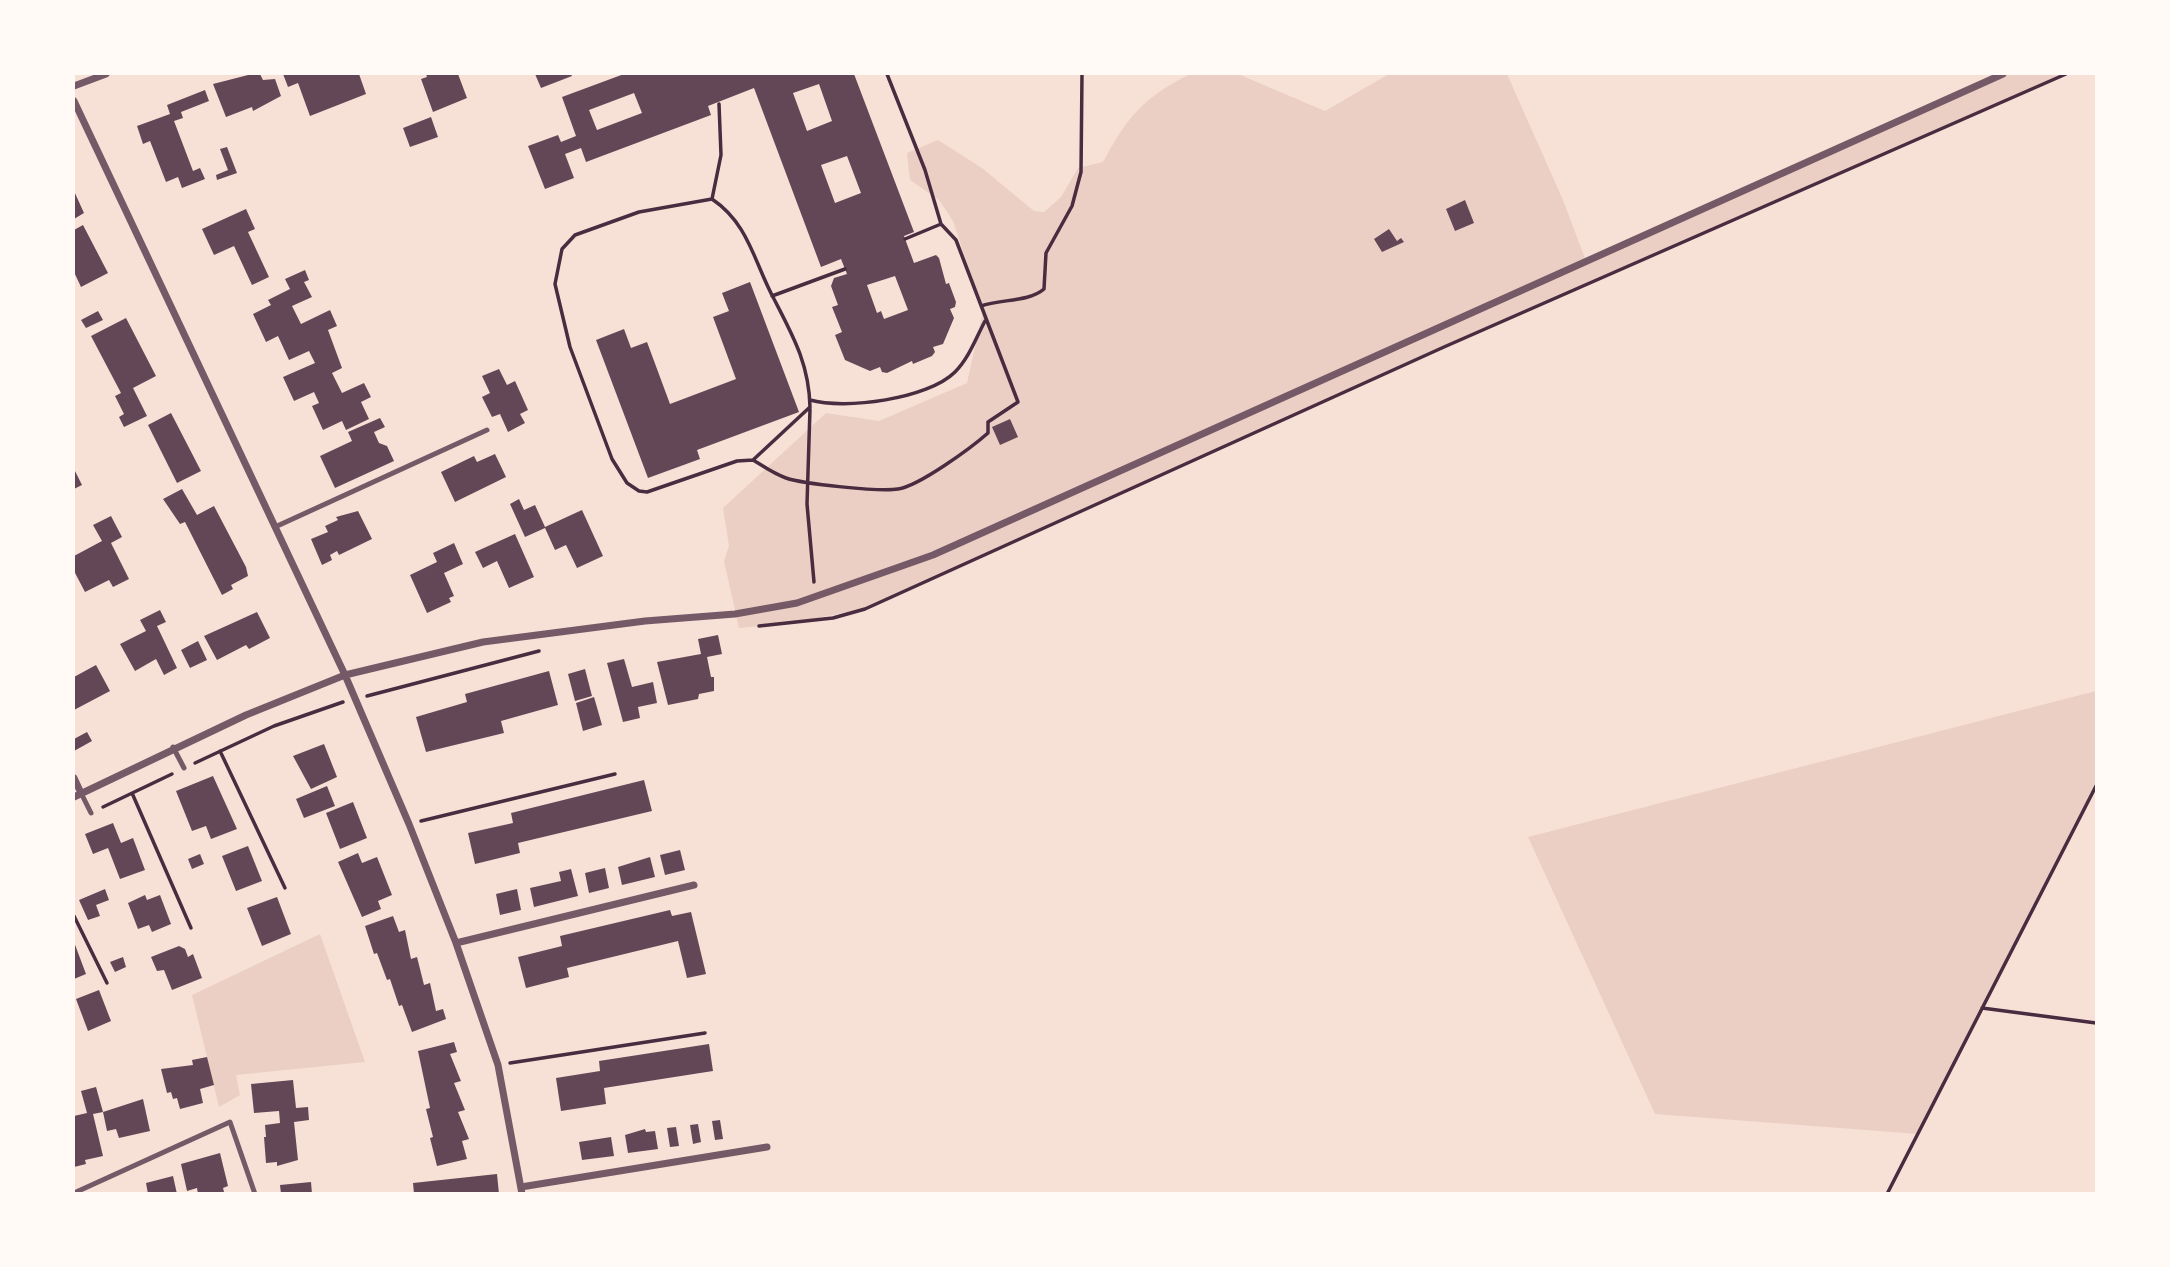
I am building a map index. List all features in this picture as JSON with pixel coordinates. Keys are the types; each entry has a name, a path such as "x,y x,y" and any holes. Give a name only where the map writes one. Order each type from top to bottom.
{"street":[{"path":"74,86 106,74"},
{"path":"74,778 77,794 173,747 345,675 483,642 587,628 735,614 816,598 933,555 1006,523 2003,74"},
{"path":"74,101 345,675 409,824 456,943 498,1065 521,1190 767,1147"},
{"path":"456,943 694,886"}],"lane":[{"path":"275,527 487,430"},
{"path":"173,747 184,768"},
{"path":"77,794 91,813"},
{"path":"74,1193 230,1122 255,1194"}],"path":[{"path":"816,598 807,504 809,484 809,385 790,325 772,296 755,250 740,225 726,209 712,199 639,212 575,235 562,249 555,284 570,347 612,459 627,483 639,491 647,492 737,461 753,460 783,478 809,484 899,489 928,475 988,433 988,422 1018,402 956,240 941,224 925,170 887,74"},
{"path":"981,306 999,299 1036,296 1044,289 1046,253 1072,206 1081,172 1082,74"},
{"path":"712,199 721,155 719,104"},
{"path":"905,239 941,224"},
{"path":"772,296 845,269"},
{"path":"810,400 822,403 887,399 936,383 953,375 963,363 986,320"},
{"path":"753,460 810,407"},
{"path":"220,751 285,888"},
{"path":"409,824 615,774"},
{"path":"1887,1194 2096,786"},
{"path":"132,793 191,929"},
{"path":"74,916 107,983"},
{"path":"1982,1008 2096,1023"},
{"path":"498,1065 705,1033"}],"shaded area":[{"path":"1190,74 1238,74 1325,111 1389,74 1507,74 1563,200 1586,261 2003,74 2066,74 1444,347 865,609 790,623 739,628 724,561 729,546 723,508 826,413 879,421 967,383 983,311 953,221 939,200 910,180 907,153 938,140 982,168 1034,211 1044,212 1061,197 1078,168 1103,162 1129,120 1148,100"},
{"path":"2096,691 2096,786 1918,1134 1655,1114 1528,837"},
{"path":"320,934 365,1062 236,1075 240,1095 219,1107 192,995"}],"building":[{"path":"260,74 263,80 275,79 281,96 253,111 252,107 226,117 213,84"},
{"path":"283,74 359,74 366,94 310,116 298,83 288,87"},
{"path":"426,74 458,74 467,98 433,112 421,79 427,77"},
{"path":"535,74 571,74 572,76 541,88"},
{"path":"624,74 854,74 914,232 904,236 914,263 936,255 946,284 949,283 956,302 955,307 950,309 954,318 943,344 933,347 935,352 932,356 913,364 912,361 887,373 882,372 880,367 870,371 845,360 835,335 842,332 832,307 838,305 831,286 834,278 847,274 841,259 821,267 754,88 708,106 711,115 586,162 581,148 565,154 574,178 545,189 528,146 558,135 561,142 576,136 562,97","holes":["819,84 832,121 807,131 793,93","634,93 642,113 597,130 589,110","847,156 861,193 835,203 821,165","895,276 908,310 884,319 881,311 877,313 867,285"]},
{"path":"205,90 209,101 181,112 183,118 174,121 193,171 200,168 205,179 182,188 178,177 166,182 150,141 143,144 137,126 170,114 167,105"},
{"path":"431,117 438,137 410,147 403,128"},
{"path":"227,147 237,173 217,180 216,175 228,170 220,149"},
{"path":"74,191 84,213 74,219"},
{"path":"1465,200 1474,223 1455,231 1446,209"},
{"path":"246,209 255,229 248,232 269,277 252,285 234,246 214,255 202,229"},
{"path":"83,225 108,273 81,287 74,272 74,230"},
{"path":"1389,229 1397,241 1401,238 1404,242 1382,252 1374,239"},
{"path":"305,270 309,280 304,282 312,297 292,306 301,324 330,310 337,326 328,330 342,368 332,373 342,393 364,383 371,397 361,402 369,419 346,430 342,421 323,430 312,406 319,403 314,392 294,401 283,377 315,363 309,351 289,360 278,336 266,342 253,314 271,305 268,300 290,289 285,279"},
{"path":"750,282 799,412 697,450 700,459 648,478 596,340 624,329 631,348 647,342 670,404 736,379 713,317 729,311 722,293"},
{"path":"98,311 103,320 86,328 81,320"},
{"path":"126,318 156,376 133,388 147,416 124,427 119,417 124,414 115,396 121,393 91,336"},
{"path":"499,369 507,385 515,381 528,410 520,414 525,423 508,432 500,414 492,417 482,397 490,393 482,376"},
{"path":"171,413 201,471 177,483 148,425"},
{"path":"380,418 385,427 374,432 379,443 387,446 394,461 335,488 320,456 352,441 348,432"},
{"path":"1010,419 1018,437 1000,445 992,427"},
{"path":"495,454 506,477 455,502 441,472 474,456 477,462"},
{"path":"74,469 82,485 74,489"},
{"path":"182,489 197,515 214,506 246,567 248,576 231,585 233,589 222,595 185,522 180,524 163,499"},
{"path":"519,499 524,510 535,505 545,527 582,510 603,556 577,568 566,545 555,550 545,528 525,537 510,504"},
{"path":"358,511 372,539 339,555 337,551 330,555 332,560 322,565 311,539 328,532 325,526 338,520 336,517"},
{"path":"111,516 122,537 111,543 129,579 113,587 109,580 85,592 74,571 74,556 102,541 93,525"},
{"path":"515,534 534,577 509,588 497,561 483,568 475,552"},
{"path":"454,543 463,564 444,573 454,596 449,598 451,602 427,613 410,575 437,562 433,553"},
{"path":"160,610 166,622 157,626 177,668 164,675 156,659 135,671 120,644 146,631 140,620"},
{"path":"257,612 270,638 249,649 246,645 217,660 204,636"},
{"path":"718,635 722,654 707,657 711,677 714,677 714,691 699,694 698,699 668,705 657,662 701,654 698,639"},
{"path":"198,641 207,660 190,668 181,650"},
{"path":"624,659 632,687 653,682 657,703 638,707 640,718 623,722 607,663"},
{"path":"96,665 110,691 74,710 74,677"},
{"path":"585,669 592,696 575,701 568,674"},
{"path":"549,671 558,705 501,721 504,733 426,752 416,717 467,702 465,694"},
{"path":"594,697 602,725 583,731 576,703"},
{"path":"87,732 92,741 74,751 74,739"},
{"path":"324,744 337,777 311,789 293,756"},
{"path":"213,776 237,829 211,839 206,826 192,831 176,791"},
{"path":"644,780 652,811 518,843 520,853 475,864 468,833 513,823 511,813"},
{"path":"327,786 335,806 304,818 296,799"},
{"path":"353,802 367,838 340,849 326,813"},
{"path":"113,823 121,843 133,838 145,870 120,879 108,848 93,854 85,834"},
{"path":"248,846 262,881 236,891 222,856"},
{"path":"680,850 685,870 665,875 660,855"},
{"path":"358,853 362,863 377,857 392,895 378,901 381,909 362,917 338,862"},
{"path":"200,854 204,864 192,869 188,859"},
{"path":"650,857 655,877 622,885 618,867"},
{"path":"605,868 609,888 589,893 585,873"},
{"path":"571,869 578,896 534,907 530,888 561,881 559,872"},
{"path":"105,889 109,900 96,905 100,916 88,920 79,900"},
{"path":"517,889 521,910 500,915 496,894"},
{"path":"145,895 147,900 160,895 171,924 152,932 149,925 138,929 128,903"},
{"path":"277,897 291,934 262,946 247,908"},
{"path":"670,910 672,916 691,912 706,974 687,978 678,941 567,968 569,977 526,988 518,957 562,946 560,936"},
{"path":"393,916 399,932 405,930 411,959 417,957 424,985 430,983 436,1011 443,1009 446,1019 412,1032 390,979 387,980 377,953 374,954 365,926"},
{"path":"74,942 86,974 74,979"},
{"path":"179,946 185,949 188,957 193,954 202,978 172,990 164,970 157,971 151,957"},
{"path":"123,957 126,967 115,972 110,962"},
{"path":"99,990 111,1021 88,1031 76,999"},
{"path":"454,1042 457,1052 450,1054 461,1081 454,1083 465,1110 458,1112 469,1139 462,1141 467,1159 437,1166 426,1109 430,1108 418,1051"},
{"path":"709,1044 713,1071 604,1088 606,1104 561,1111 556,1078 600,1071 599,1061"},
{"path":"207,1057 214,1085 200,1089 203,1103 180,1109 177,1098 173,1099 171,1092 167,1093 161,1069 193,1065 192,1060"},
{"path":"293,1080 296,1108 308,1107 309,1120 294,1122 298,1160 277,1166 277,1162 266,1163 264,1137 265,1125 280,1123 279,1111 254,1113 251,1084"},
{"path":"96,1087 103,1112 93,1114 103,1156 85,1160 86,1164 74,1167 74,1116 87,1113 81,1091"},
{"path":"143,1099 150,1131 119,1138 116,1129 107,1131 103,1112"},
{"path":"720,1120 723,1139 715,1140 712,1121"},
{"path":"698,1124 701,1142 693,1144 690,1125"},
{"path":"676,1127 679,1146 670,1147 667,1128"},
{"path":"645,1129 646,1132 655,1131 658,1149 628,1153 625,1135"},
{"path":"611,1137 614,1156 582,1160 579,1142"},
{"path":"220,1153 228,1186 223,1188 224,1192 198,1194 197,1188 187,1191 181,1164"},
{"path":"497,1174 499,1194 414,1194 413,1183"},
{"path":"173,1176 177,1194 148,1194 146,1183"},
{"path":"311,1182 312,1194 281,1194 280,1185"}]}
